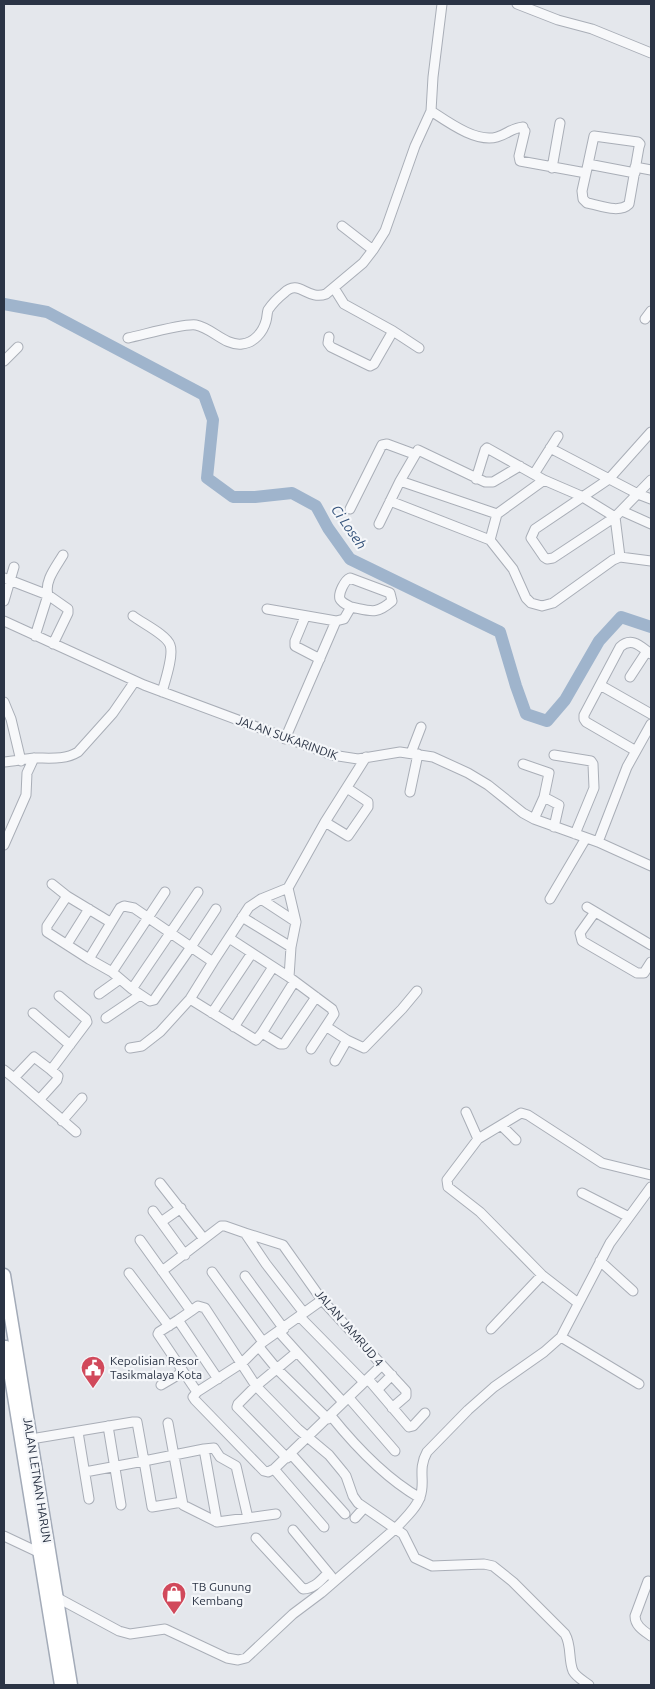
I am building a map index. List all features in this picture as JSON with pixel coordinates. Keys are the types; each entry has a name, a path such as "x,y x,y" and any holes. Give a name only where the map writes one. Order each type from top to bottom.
{"main road":[{"name":"JALAN LETNAN HARUN","path":"4,1275 31,1439 32,1474 40,1553 57,1633 71,1685"},
{"name":"JALAN LETNAN HARUN","path":"4,1332 56,1597 61,1685"}],"street":[{"path":"128,338 190,325 201,327 235,344 242,344 256,338 261,333 268,310 285,291 290,288 297,288 316,296 326,294 363,263 385,231 415,146 431,111 432,77 442,4"},
{"path":"517,4 558,20 592,29 651,53"},
{"path":"431,111 463,131 482,137 496,138 513,128 524,129 520,161 586,173"},
{"path":"552,168 560,122"},
{"path":"596,135 639,142 640,147 629,204 625,208 618,209 584,201 582,191 588,164 593,138 596,135"},
{"path":"588,164 635,170 651,170"},
{"path":"342,226 372,251"},
{"path":"334,288 344,304 420,348"},
{"path":"645,319 651,311"},
{"path":"329,337 328,343 331,347 370,366 374,364 393,331"},
{"path":"4,361 18,347"},
{"path":"534,474 558,436"},
{"path":"650,436 609,479 581,496 532,532 531,538 547,559 556,557 619,514 651,480"},
{"path":"350,509 382,445 387,444 414,454"},
{"path":"476,479 487,448 544,480 619,514 651,524"},
{"path":"550,448 651,500"},
{"path":"378,524 416,451 421,450 485,482 493,482 520,466"},
{"path":"490,540 497,514 544,480"},
{"path":"400,481 497,514"},
{"path":"390,501 490,540 513,569 526,598 531,604 542,606 553,603 620,557 651,561"},
{"path":"619,514 620,557"},
{"path":"35,636 48,594 46,588 48,581 63,555"},
{"path":"4,601 7,579 14,567"},
{"path":"350,578 390,593 392,598 392,601 383,609 351,607 341,600 340,596 346,580 350,578"},
{"path":"7,579 48,594 68,611 53,644"},
{"path":"267,609 336,621 344,619 351,607"},
{"path":"133,616 162,636 170,645 171,655 162,692"},
{"path":"305,617 295,641 295,646 320,659"},
{"name":"JALAN SUKARINDIK","path":"4,621 162,692 285,739 342,758 358,759 393,752 415,754 439,760 468,773 488,785 534,819 598,842 651,866"},
{"path":"285,739 336,621"},
{"path":"630,677 649,652 633,642 624,643 620,647 584,715 584,719 586,722 636,751"},
{"path":"4,762 34,758 71,757 78,752 113,713 135,681"},
{"path":"600,685 651,714"},
{"path":"4,702 11,719 21,761"},
{"path":"598,842 627,767 651,724"},
{"path":"410,792 415,754 421,728"},
{"path":"534,819 544,797 548,772 555,752 591,761 593,764 594,788 575,834"},
{"path":"130,1048 142,1046 151,1039 190,999 249,907 261,899 288,888 366,757"},
{"path":"4,845 26,795 27,773 34,758"},
{"path":"523,764 548,772"},
{"path":"326,822 348,836 368,807 368,802 347,788"},
{"path":"544,797 559,805 554,827"},
{"path":"550,899 586,838"},
{"path":"52,884 67,896 110,922"},
{"path":"190,999 256,1040 262,1033 292,979 291,947 296,922 288,888"},
{"path":"112,972 149,919 165,892"},
{"path":"132,989 198,892"},
{"path":"67,896 46,928 48,932 112,972 150,1001 154,1000 216,909"},
{"path":"261,899 296,922"},
{"path":"89,959 116,911 124,906 134,908 213,962"},
{"path":"587,907 651,945"},
{"path":"67,944 89,909"},
{"path":"595,912 580,933 582,941 637,973 644,973 651,962"},
{"path":"242,917 291,947"},
{"path":"228,938 292,979 334,1011 334,1016 312,1049"},
{"path":"212,1013 252,953"},
{"path":"234,1027 273,967"},
{"path":"99,994 120,979"},
{"path":"327,1028 364,1048 402,1009 417,990"},
{"path":"106,1018 140,995"},
{"path":"51,1070 87,1020 59,996"},
{"path":"262,1033 280,1044 284,1044 316,997"},
{"path":"33,1013 70,1044"},
{"path":"335,1061 347,1040"},
{"path":"14,1078 33,1057 36,1057 51,1070 58,1078 39,1100"},
{"path":"4,1070 76,1132"},
{"path":"62,1121 82,1098"},
{"path":"466,1112 478,1139"},
{"path":"578,1303 542,1275 480,1212 446,1184 447,1180 478,1139 502,1126 518,1114 525,1114 602,1163 651,1175"},
{"path":"502,1126 516,1140"},
{"path":"160,1183 204,1239"},
{"path":"56,1597 118,1631 130,1634 165,1629 227,1658 238,1660 246,1658 287,1620 396,1528 420,1498 421,1468 427,1452 468,1410 494,1387 544,1352 561,1337 610,1243 651,1187"},
{"path":"582,1193 628,1218"},
{"path":"161,1222 180,1208"},
{"path":"153,1211 185,1255"},
{"path":"162,1271 223,1226 245,1233 302,1315 366,1380 378,1389 409,1427 413,1426 424,1413"},
{"name":"JALAN JAMRUD 4","path":"245,1233 281,1244 296,1261 322,1300 406,1390 407,1394 392,1408"},
{"path":"140,1240 191,1311"},
{"path":"600,1260 633,1291"},
{"path":"212,1272 278,1368 379,1467 420,1498"},
{"path":"130,1273 169,1326"},
{"path":"491,1330 542,1275"},
{"path":"245,1276 297,1352 395,1451"},
{"path":"322,1300 261,1345 242,1363 197,1392 193,1397 194,1400 264,1471 268,1472 274,1470 289,1456 382,1365"},
{"path":"197,1392 158,1334 198,1306 205,1308 256,1386 307,1437 328,1455 345,1474 354,1498 364,1508 403,1534 414,1557 432,1566 487,1564 493,1566 513,1582 565,1634 569,1641 573,1670 588,1685"},
{"path":"178,1320 218,1379"},
{"path":"561,1337 639,1384"},
{"path":"297,1352 256,1386 237,1407 346,1514"},
{"path":"161,1385 183,1372"},
{"path":"378,1389 392,1375"},
{"path":"31,1439 132,1422 138,1424 152,1507 182,1502"},
{"path":"168,1423 182,1502 185,1507 217,1522 276,1514"},
{"path":"108,1426 121,1505"},
{"path":"78,1432 89,1499"},
{"path":"85,1472 214,1448 220,1457 236,1466 248,1518"},
{"path":"204,1449 217,1522"},
{"path":"274,1470 324,1527"},
{"path":"355,1518 364,1508"},
{"path":"294,1530 334,1581"},
{"path":"4,1536 40,1553"},
{"path":"256,1538 303,1589 315,1586 328,1573"},
{"path":"648,1580 635,1620 637,1625 651,1636"}],"waterway":[{"name":"Ci Loseh","path":"4,304 47,312 204,395 213,420 207,478 233,497 292,493 316,506 328,528 350,559 500,632 526,714 547,721 565,700 599,641 621,617 651,627"}],"place":[{"name":"Kepolisian Resor Tasikmalaya Kota","path":"93,1389"},
{"name":"TB Gunung Kembang","path":"174,1615"}]}
